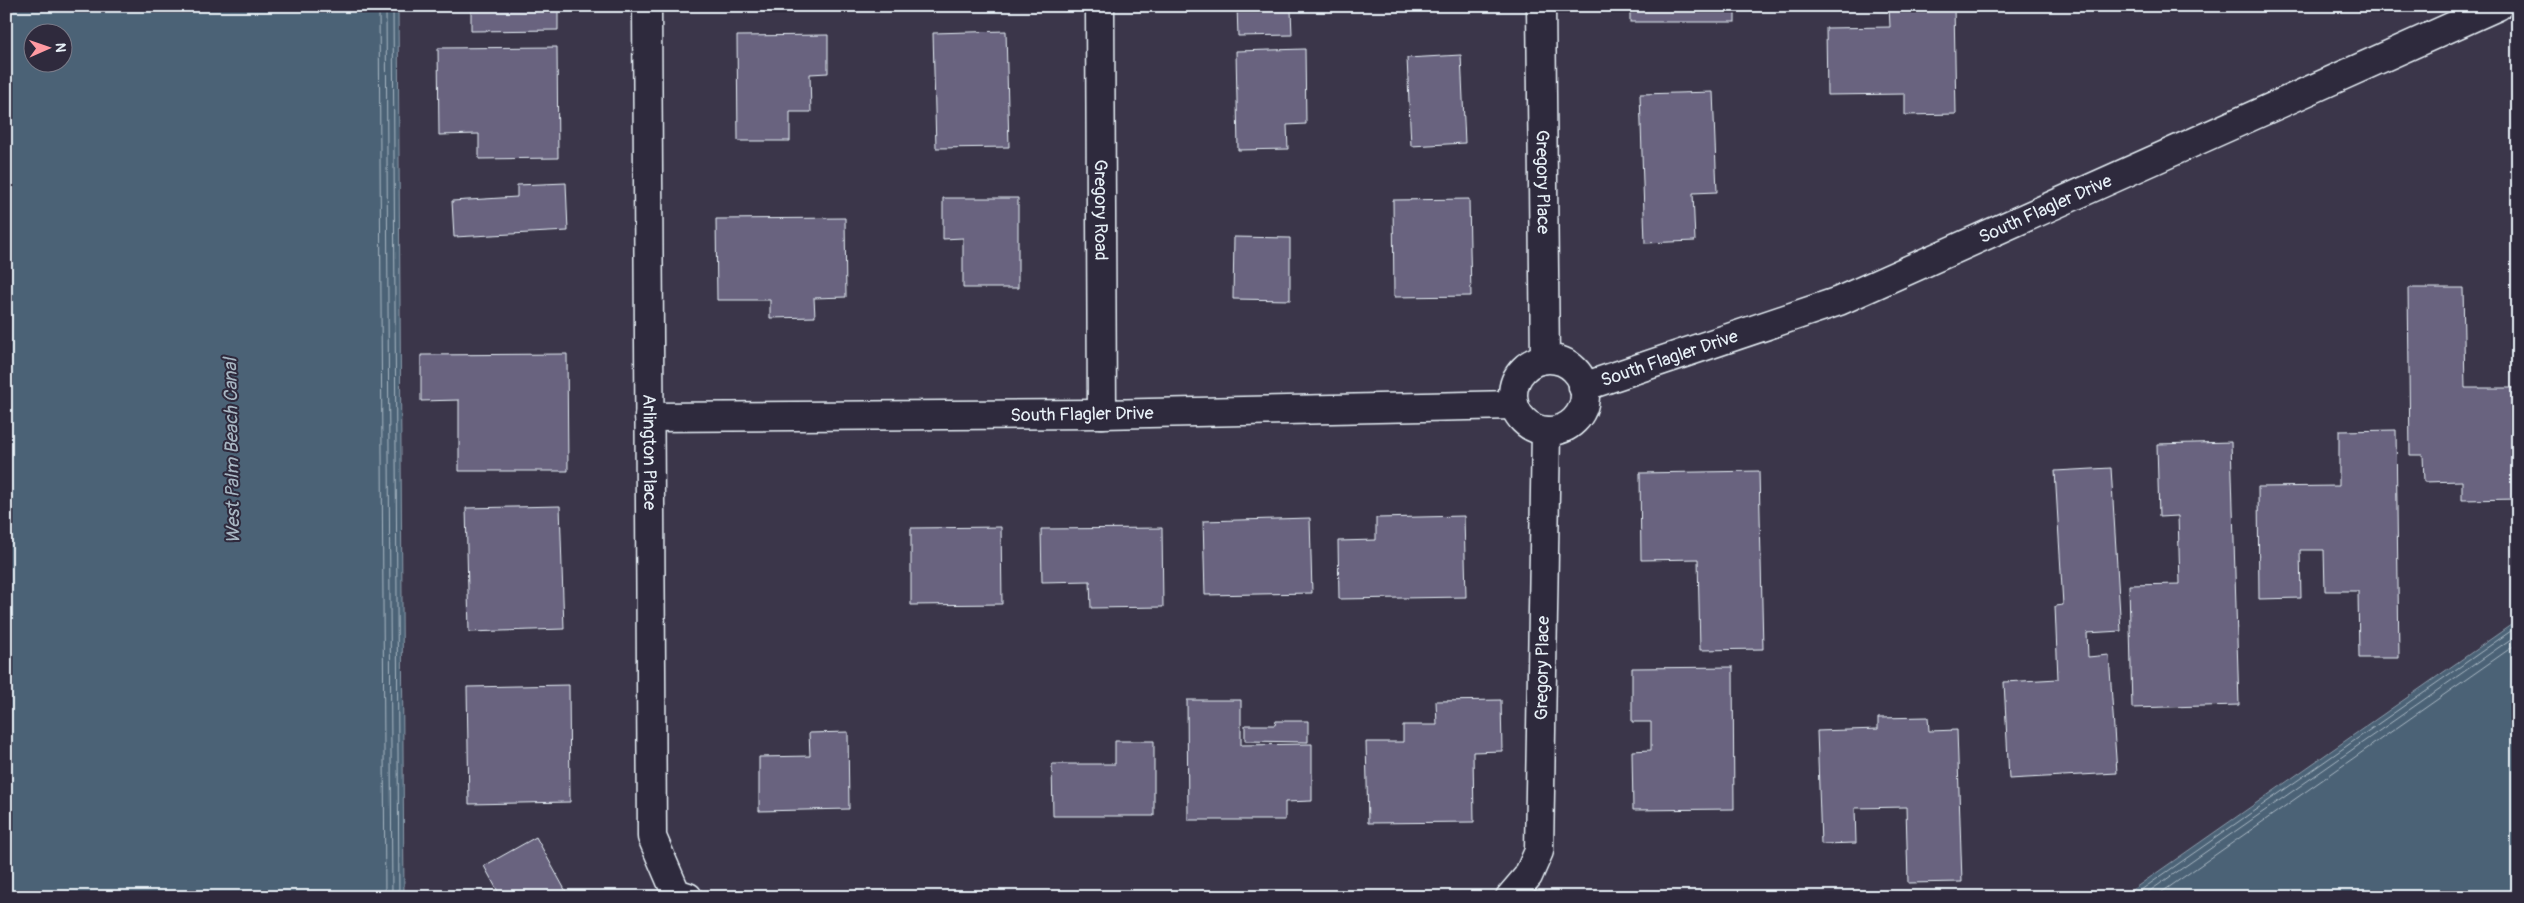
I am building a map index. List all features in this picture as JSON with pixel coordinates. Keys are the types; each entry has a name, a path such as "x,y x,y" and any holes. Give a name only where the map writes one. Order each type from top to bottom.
{"street":[{"name":"Arlington Place","path":"647,6 652,837 682,895"},
{"name":"Gregory Road","path":"1100,6 1102,414"},
{"name":"Gregory Place","path":"1542,6 1545,359"},
{"name":"South Flagler Drive","path":"1584,387 1839,301 2498,6"},
{"path":"1545,359 1565,363 1580,377 1584,387 1584,398 1576,418 1568,426 1546,430 1536,428 1526,423 1514,405 1513,395 1519,375 1535,362 1545,359"},
{"name":"South Flagler Drive","path":"649,417 1102,414 1514,405"},
{"name":"Gregory Place","path":"1510,897 1528,876 1539,851 1546,430"}],"water":[{"name":"West Palm Beach Canal","path":"6,6 398,6 404,897 6,897"},
{"path":"2518,620 2518,897 2122,897"}],"building":[{"path":"471,6 558,6 558,30 471,31"},
{"path":"1237,6 1319,6 1319,10 1291,10 1292,35 1238,36"},
{"path":"1388,6 1464,6 1464,9 1388,9"},
{"path":"1630,6 1735,6 1735,22 1630,22"},
{"path":"1889,6 1954,6 1956,114 1905,115 1905,94 1827,95 1826,28 1890,27"},
{"path":"1006,31 1009,147 936,148 933,33"},
{"path":"828,35 828,73 810,74 811,112 790,112 790,141 738,141 737,36"},
{"path":"557,47 558,158 479,159 479,134 439,135 438,48"},
{"path":"1305,49 1306,124 1287,125 1288,149 1238,150 1236,51"},
{"path":"1461,55 1465,143 1411,146 1407,58"},
{"path":"1713,92 1717,192 1693,193 1695,241 1645,243 1640,94"},
{"path":"566,183 568,231 454,237 452,201 517,197 517,185"},
{"path":"943,198 1018,198 1018,288 963,288 963,238 943,239"},
{"path":"1469,199 1471,296 1394,297 1393,200"},
{"path":"845,218 846,297 814,298 815,317 770,318 770,300 717,300 716,219"},
{"path":"1234,237 1290,238 1290,300 1233,299"},
{"path":"2408,288 2463,288 2465,388 2518,388 2518,499 2462,500 2462,481 2424,482 2423,455 2410,455"},
{"path":"567,354 568,471 459,471 459,400 421,401 421,355"},
{"path":"2396,430 2399,658 2359,658 2358,591 2325,591 2324,550 2300,550 2301,598 2259,599 2258,487 2339,486 2339,431"},
{"path":"2231,442 2239,705 2132,708 2129,585 2180,584 2178,516 2159,517 2157,444"},
{"path":"2111,468 2121,631 2087,633 2088,657 2109,655 2117,773 2009,779 2004,682 2058,679 2055,606 2063,605 2055,471"},
{"path":"1759,471 1763,649 1700,650 1698,559 1641,560 1640,473"},
{"path":"560,506 564,629 469,632 466,508"},
{"path":"1464,516 1466,597 1339,599 1338,541 1376,540 1376,518"},
{"path":"1310,518 1312,593 1205,595 1203,521"},
{"path":"1001,527 1002,604 911,605 911,528"},
{"path":"1162,528 1163,607 1091,608 1090,581 1042,582 1041,529"},
{"path":"1733,667 1734,809 1633,810 1632,751 1651,750 1651,722 1632,722 1632,668"},
{"path":"569,685 570,802 469,804 467,687"},
{"path":"1187,700 1241,700 1241,745 1312,744 1312,801 1285,802 1285,820 1188,820"},
{"path":"1501,700 1502,751 1473,752 1474,822 1368,823 1366,742 1403,742 1403,725 1437,725 1436,701"},
{"path":"1928,717 1929,731 1957,730 1962,882 1908,883 1906,807 1855,808 1856,843 1821,844 1817,731 1878,729 1878,718"},
{"path":"1276,721 1308,721 1308,742 1245,741 1245,725 1275,725"},
{"path":"848,732 849,809 759,811 759,757 810,756 809,733"},
{"path":"1115,741 1154,741 1154,816 1053,816 1052,764 1115,764"},
{"path":"536,837 569,897 501,897 484,866"}]}
